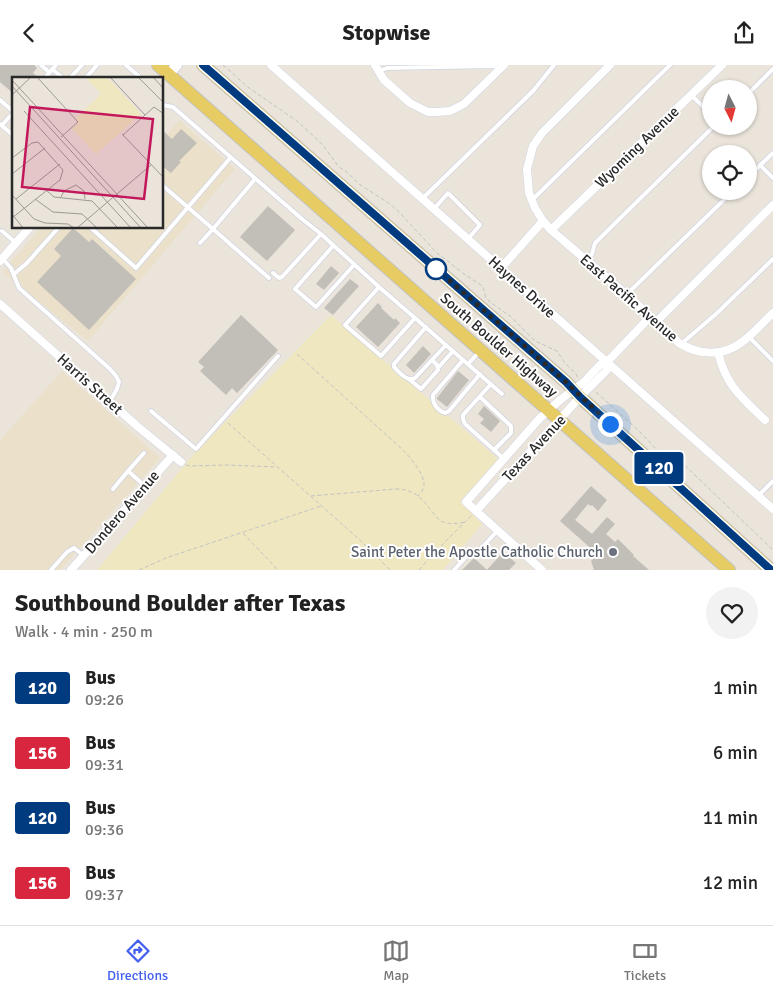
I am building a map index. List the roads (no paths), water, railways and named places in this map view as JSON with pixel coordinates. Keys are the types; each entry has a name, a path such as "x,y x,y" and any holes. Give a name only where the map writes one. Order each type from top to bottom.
{"main road":[{"name":"South Boulder Highway","path":"158,65 728,570"},
{"name":"South Boulder Highway","path":"203,65 581,390 771,570"}],"street":[{"name":"Haynes Drive","path":"271,65 773,509"},
{"name":"East Pacific Avenue","path":"610,65 542,133 533,146 527,169 529,193 543,221 653,320 687,347 702,352 723,351 740,343 773,313"},
{"name":"Wyoming Avenue","path":"552,230 722,65"},
{"path":"377,68 384,80 410,103 428,112 436,113 450,111 464,103 502,67"},
{"name":"Texas Avenue","path":"581,390 560,400 539,419 466,503 476,511 560,420 600,365 607,362 653,320 773,205"},
{"path":"500,269 543,221"},
{"path":"1,259 28,229"},
{"name":"Harris Street","path":"0,304 137,426 182,462"},
{"path":"718,352 721,367 729,382 740,397 766,420"},
{"name":"Dondero Avenue","path":"71,570 173,455"},
{"path":"476,511 542,570"}],"lane":[{"path":"42,65 61,77"},
{"path":"46,77 56,65"},
{"path":"71,77 82,65"},
{"path":"87,77 97,65"},
{"path":"126,65 140,77"},
{"path":"422,199 533,91 554,65"},
{"path":"532,200 670,65"},
{"path":"377,68 502,67"},
{"path":"758,84 773,69"},
{"path":"691,95 702,105"},
{"path":"0,100 12,110"},
{"path":"164,105 173,107 321,234 502,394"},
{"path":"12,114 1,125 12,133"},
{"path":"586,260 592,253 595,243 705,135"},
{"path":"757,168 773,153"},
{"path":"92,229 136,267 230,157"},
{"path":"760,165 773,178"},
{"path":"200,243 255,179"},
{"path":"164,187 269,278"},
{"path":"434,209 448,193 480,225 468,239"},
{"path":"627,295 724,200"},
{"path":"14,274 27,263 57,229"},
{"path":"2,231 16,243"},
{"path":"273,273 282,277 321,234"},
{"path":"333,245 295,289 316,307 354,265"},
{"path":"1,259 11,268 19,289 116,376 119,383 110,401"},
{"path":"681,344 716,314 773,259"},
{"path":"380,287 345,325 381,356 415,318"},
{"path":"426,327 394,363 396,369 421,389 453,351"},
{"path":"748,336 773,361"},
{"path":"409,379 416,378 446,345"},
{"path":"468,364 481,350"},
{"path":"151,411 196,449 278,356"},
{"path":"432,360 438,368"},
{"path":"463,360 433,395 439,410 445,413 449,411 480,374"},
{"path":"491,385 463,415 463,422 504,459"},
{"path":"480,397 511,426 511,433 494,450"},
{"path":"112,489 144,453"},
{"path":"128,471 145,487"},
{"path":"758,496 773,481"},
{"path":"454,570 466,557 478,552 498,530"},
{"path":"51,570 67,552 74,548 84,556"}],"place":[{"name":"Saint Peter the Apostle Catholic Church","path":"613,552"}]}
